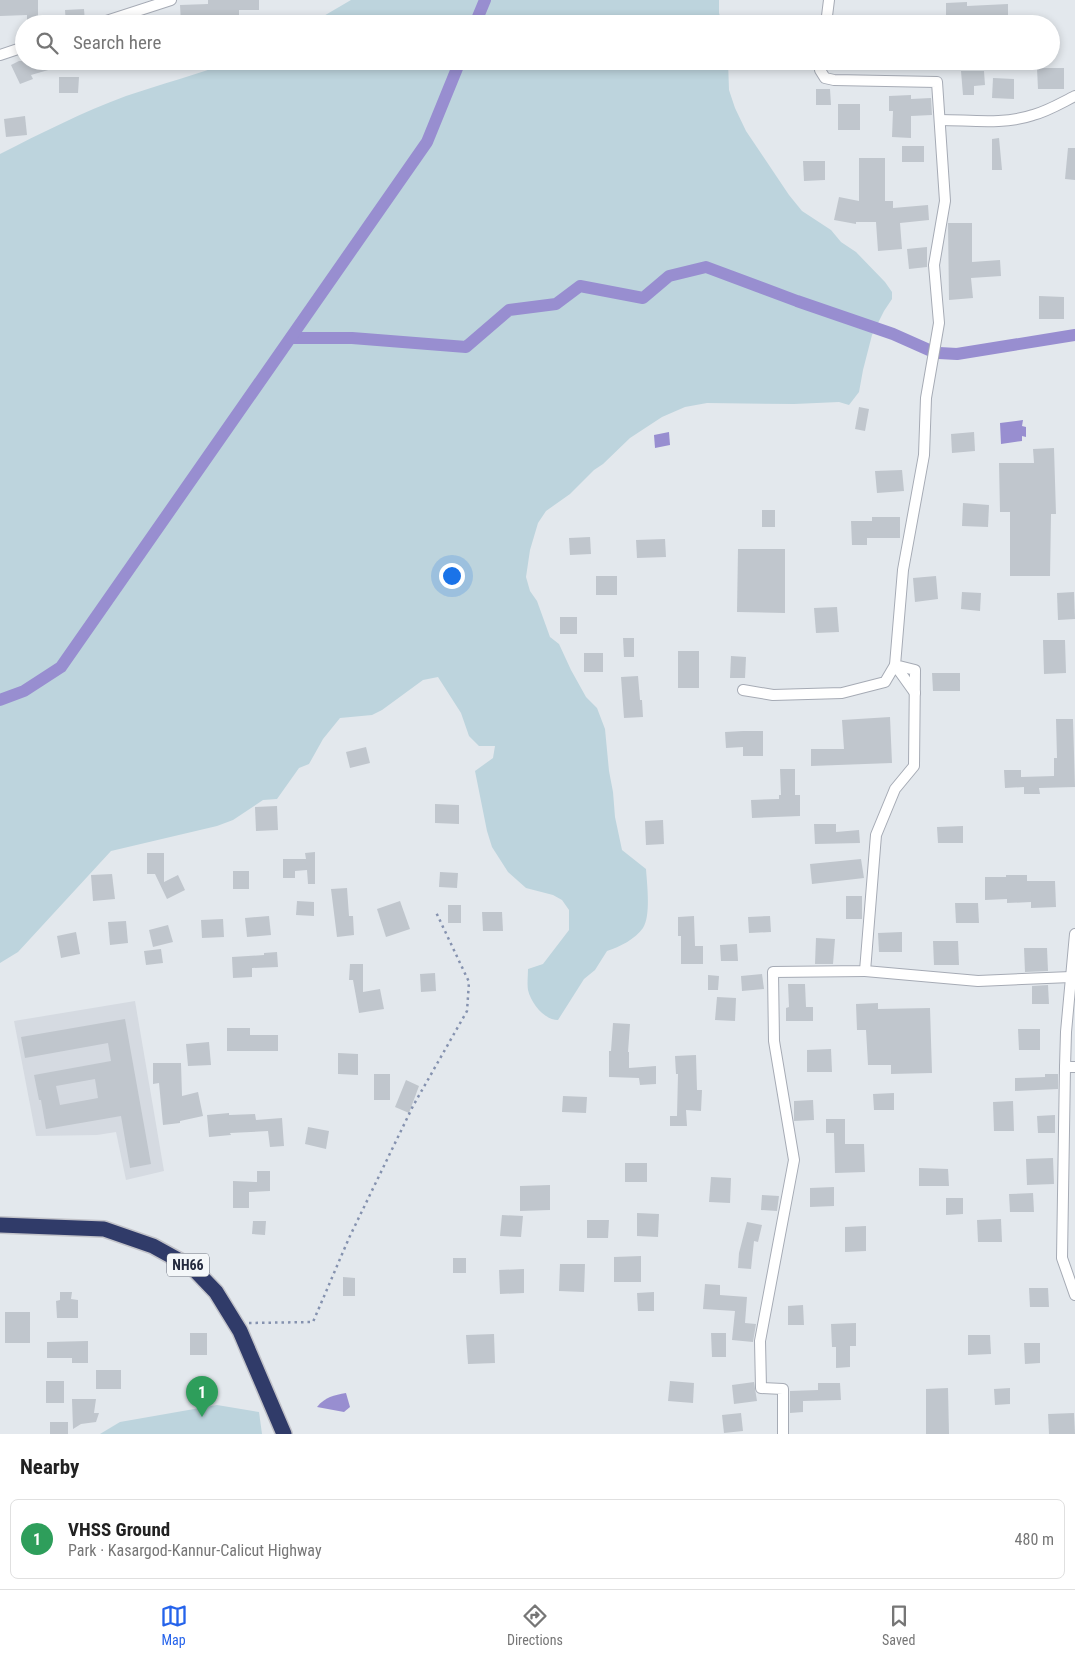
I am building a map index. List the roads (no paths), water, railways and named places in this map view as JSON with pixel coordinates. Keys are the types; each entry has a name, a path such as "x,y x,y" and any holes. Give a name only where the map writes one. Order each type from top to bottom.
{"highway":[{"name":"NH66","path":"0,1225 104,1229 153,1246 193,1268 216,1292 235,1323 261,1378 284,1434"}],"street":[{"path":"125,15 171,0"},
{"path":"827,15 829,0"},
{"path":"0,55 15,51"},
{"path":"743,690 773,695 842,693 885,682 895,664 903,570 924,455 926,398 939,323 934,265 946,201 937,82 834,80 825,78 820,70"},
{"path":"940,120 1006,120 1032,116 1075,96"},
{"path":"865,971 876,835 895,789 914,766 915,670 895,664"},
{"path":"1075,934 1071,977 1070,1067 1062,1258 1075,1295"},
{"path":"783,1434 783,1389 761,1388 760,1341 794,1160 774,1041 773,972 865,971 978,981 1071,977"}],"waterway":[{"path":"479,15 485,0"},
{"path":"0,700 24,691 61,667 427,142 456,70"},
{"path":"291,338 352,338 466,347 509,310 556,304 580,286 643,298 669,276 706,267 893,334 929,350"},
{"path":"939,353 957,354 1075,335"},
{"path":"907,339 924,348"}],"place":[{"name":"VHSS Ground","path":"202,1417"}]}
